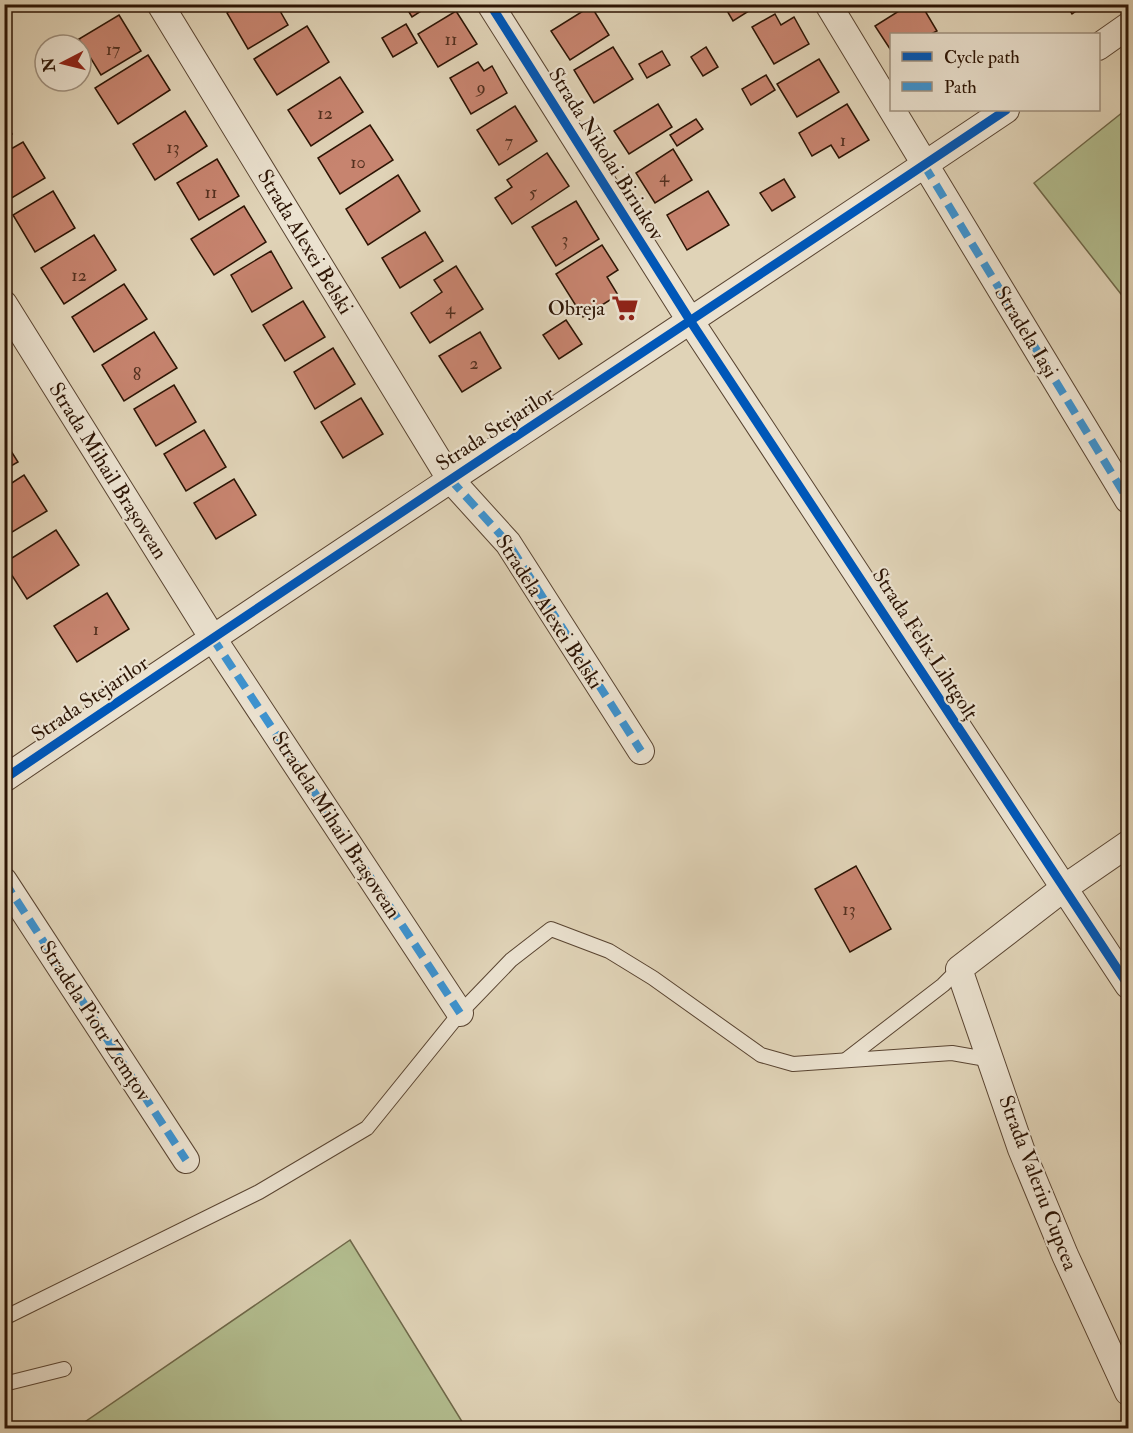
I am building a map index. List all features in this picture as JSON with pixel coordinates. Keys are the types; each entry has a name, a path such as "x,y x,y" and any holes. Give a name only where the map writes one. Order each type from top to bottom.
{"street":[{"name":"Strada Alexei Belski","path":"160,4 450,479"},
{"name":"Strada Nikolai Biriukov","path":"490,4 691,322"},
{"name":"Stradela Iași","path":"828,4 890,108"},
{"path":"1100,46 1128,27"},
{"name":"Stradela Iași","path":"892,111 1128,500"},
{"name":"Strada Stejarilor","path":"4,779 212,637 691,322 1005,111"},
{"name":"Strada Mihail Brașovean","path":"4,304 212,637"},
{"name":"Strada Felix Lihtgolţ","path":"691,322 1128,985"},
{"name":"Stradela Alexei Belski","path":"450,479 508,543 641,751"},
{"name":"Stradela Mihail Brașovean","path":"212,637 460,1013"},
{"path":"959,969 1064,888 1128,844"},
{"name":"Stradela Piotr Zemțov","path":"4,881 186,1160"},
{"name":"Strada Valeriu Cupcea","path":"959,969 1021,1149 1065,1255 1128,1392"}],"lane":[{"path":"4,1318 259,1192 367,1128 460,1013 511,960 551,928 609,951 653,978 761,1055 793,1064 952,1053 992,1060"},
{"path":"847,1059 943,986 959,969"},
{"path":"5,1381 64,1369"}],"green space":[{"path":"1128,108 1128,303 1034,183"},
{"path":"350,1240 466,1428 76,1428"}],"building":[{"path":"240,4 276,4 288,25 248,49 227,13"},
{"path":"404,4 432,4 412,17"},
{"path":"723,4 760,4 733,21"},
{"path":"910,4 921,4 937,31 933,33 890,33 890,49 875,26"},
{"path":"1066,4 1086,4 1072,14"},
{"path":"591,6 609,35 570,60 551,31"},
{"path":"456,11 477,44 438,67 418,34"},
{"path":"775,14 781,25 794,17 809,44 774,64 752,27"},
{"path":"119,15 141,51 101,75 93,62 93,33 89,33"},
{"path":"406,24 417,43 393,57 382,38"},
{"path":"307,26 329,62 277,95 254,59"},
{"path":"613,47 633,79 594,103 574,70"},
{"path":"706,47 718,67 703,76 691,57"},
{"path":"662,51 670,65 647,78 639,64"},
{"path":"148,55 170,90 118,124 95,88"},
{"path":"819,59 839,92 797,117 777,84"},
{"path":"478,62 484,71 492,66 507,93 471,114 450,78"},
{"path":"766,75 775,90 751,105 742,89"},
{"path":"340,77 363,112 311,146 288,110"},
{"path":"658,104 672,127 629,154 614,131"},
{"path":"847,104 869,140 839,158 831,145 812,156 799,133"},
{"path":"515,106 537,141 499,165 477,130"},
{"path":"185,111 207,146 155,180 133,144"},
{"path":"696,119 703,129 677,146 670,135"},
{"path":"4,120 12,134 4,139"},
{"path":"370,125 393,160 340,194 318,158"},
{"path":"23,142 45,178 5,202 4,153"},
{"path":"673,149 692,180 655,203 636,173"},
{"path":"547,153 569,186 512,224 495,198 512,187 507,180"},
{"path":"217,159 239,196 199,220 177,183"},
{"path":"398,175 420,211 368,245 346,209"},
{"path":"784,179 795,197 772,211 760,193"},
{"path":"53,191 75,228 35,252 13,215"},
{"path":"708,191 729,225 687,250 667,215"},
{"path":"576,201 599,239 556,266 532,227"},
{"path":"244,206 266,242 214,275 191,239"},
{"path":"425,232 443,261 400,288 382,258"},
{"path":"94,235 116,270 64,304 41,268"},
{"path":"602,245 618,270 607,277 618,295 583,317 556,274"},
{"path":"271,251 292,288 252,312 231,275"},
{"path":"456,266 483,309 430,343 411,313 442,292 434,280"},
{"path":"124,284 147,319 94,352 72,317"},
{"path":"303,301 325,337 285,361 263,325"},
{"path":"566,320 582,344 559,359 543,335"},
{"path":"154,332 177,368 124,401 102,365"},
{"path":"480,332 501,368 462,392 439,356"},
{"path":"333,348 355,384 315,409 294,372"},
{"path":"174,385 196,422 156,446 134,409"},
{"path":"361,398 383,434 343,458 321,422"},
{"path":"204,430 226,467 186,491 164,454"},
{"path":"4,440 18,462 4,470"},
{"path":"24,475 47,511 4,537 4,488"},
{"path":"234,479 256,515 216,539 194,503"},
{"path":"56,530 79,565 27,599 4,563"},
{"path":"107,593 129,629 77,662 54,626"},
{"path":"856,866 891,929 850,952 815,889"}],"marked path":[{"path":"924,165 1128,500"},
{"path":"450,479 508,543 641,751"},
{"path":"212,637 460,1013"},
{"path":"4,881 186,1160"}],"cycle path":[{"path":"490,4 691,322 1128,985"},
{"path":"4,779 1005,111"}],"place":[{"name":"Obreja","path":"625,308"}]}
